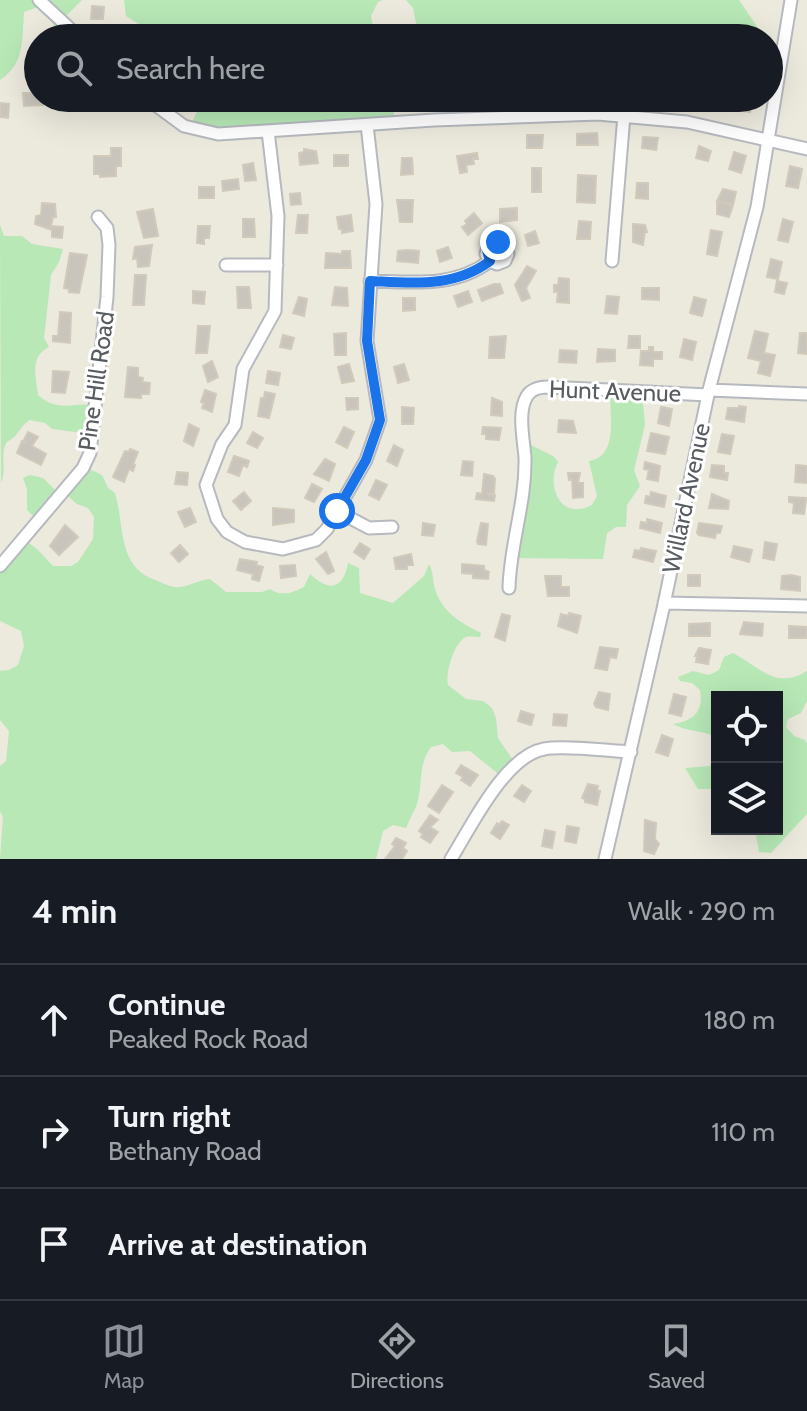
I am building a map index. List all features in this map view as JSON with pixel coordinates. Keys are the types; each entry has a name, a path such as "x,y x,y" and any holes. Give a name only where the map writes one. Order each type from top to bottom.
{"street":[{"path":"39,0 65,24"},
{"name":"Willard Avenue","path":"783,53 791,0"},
{"path":"164,112 192,129 218,134 536,116 624,115 687,122 807,149"},
{"name":"Willard Avenue","path":"605,859 664,603 708,392 757,207 774,112"},
{"path":"612,261 624,115"},
{"path":"268,131 278,216 275,311 243,369 235,425 222,444 206,485 217,519 227,532 245,542 283,549 316,540 327,529 366,460 380,420 367,341 376,204 367,125"},
{"name":"Pine Hill Road","path":"0,566 83,468 90,453 108,271 107,228 98,217"},
{"path":"370,281 439,282 459,279 490,261"},
{"path":"226,265 277,265"},
{"name":"Hunt Avenue","path":"509,588 509,559 524,492 523,410 527,396 537,387 807,394"},
{"path":"337,511 369,528 392,527"},
{"path":"664,603 807,606"},
{"path":"451,859 504,777 528,755 545,748 631,752"}],"green space":[{"path":"0,0 82,0 64,18 69,24 54,24 52,10 46,4 24,12 18,59 0,80"},
{"path":"124,0 383,0 378,2 371,16 372,24 139,24 126,16"},
{"path":"406,0 739,0 755,24 416,24 413,8"},
{"path":"197,112 394,112 394,124 224,133 191,125"},
{"path":"459,112 530,112 530,118 459,122"},
{"path":"0,225 4,236 22,236 32,244 63,249 51,275 44,338 49,347 36,362 38,395 52,404 96,405 91,434 52,429 45,423 30,420 25,423 6,443 1,483"},
{"path":"610,390 642,393 645,425 634,470 640,486 627,505 626,527 616,527 607,533 603,559 509,558 527,443 553,456 558,462 555,490 564,505 581,509 592,505 597,496 589,461 599,457 609,442"},
{"path":"85,467 102,475 108,488 115,493 124,544 134,565 143,574 170,586 184,586 210,579 226,592 262,592 270,589 287,593 304,587 310,574 329,585 339,583 348,563 359,568 360,593 393,603 424,576 429,564 442,604 460,621 481,633 480,637 466,637 454,651 448,685 466,699 483,701 492,708 498,738 515,763 501,776 470,751 452,752 443,744 431,747 422,767 417,804 406,828 393,825 383,831 376,859 0,859 3,817 0,811 0,766 6,761 9,731 0,720 0,671 18,665 24,646 21,631 0,621 0,564 24,539 53,566 71,566 78,562 93,539 94,517 88,508 77,504 63,492"},
{"path":"30,475 43,478 59,494 35,518 27,510 27,489 23,478"},
{"path":"733,653 777,678 807,671 807,701 801,713 788,719 786,727 807,743 807,814 771,853 759,852 756,835 783,835 783,691 711,691 711,735 673,724 696,714 701,697 700,690 692,683 680,681 678,677 693,671 709,675 719,670 724,657"},
{"path":"710,766 711,789 698,789 685,768"}],"building":[{"path":"92,6 104,7 103,19 91,19"},
{"path":"0,103 9,104 8,118 0,117"},
{"path":"597,133 598,145 577,145 577,134"},
{"path":"527,135 543,135 542,148 527,148"},
{"path":"643,137 658,138 656,150 642,148"},
{"path":"699,146 711,151 708,161 696,158"},
{"path":"111,148 121,148 121,166 116,166 116,176 100,177 100,174 94,174 94,156 111,156"},
{"path":"304,149 316,151 318,163 300,165 299,153"},
{"path":"734,152 746,156 741,173 729,169"},
{"path":"477,153 478,159 473,159 474,164 466,165 467,172 460,173 457,156"},
{"path":"334,155 348,155 348,166 334,166"},
{"path":"402,158 412,158 413,174 401,175"},
{"path":"253,163 256,180 245,181 243,165"},
{"path":"790,166 802,169 798,188 786,186"},
{"path":"532,168 541,168 541,192 532,192"},
{"path":"578,175 596,176 595,203 577,202"},
{"path":"238,179 239,189 223,191 222,181"},
{"path":"637,183 648,183 648,199 636,198"},
{"path":"199,187 214,187 214,198 199,198"},
{"path":"723,189 736,192 733,205 717,201"},
{"path":"300,193 301,204 291,205 290,194"},
{"path":"397,200 413,200 412,222 400,222"},
{"path":"717,201 733,205 729,217 717,214"},
{"path":"42,203 55,204 56,217 53,217 51,226 63,227 62,238 52,237 52,230 35,224 36,216 41,215"},
{"path":"517,208 517,220 500,222 500,209"},
{"path":"153,209 158,236 144,238 137,212"},
{"path":"474,213 482,223 468,235 462,227"},
{"path":"298,215 308,215 307,233 296,233"},
{"path":"351,215 353,231 342,233 337,217"},
{"path":"243,219 254,219 255,237 243,237"},
{"path":"783,219 793,222 788,242 778,240"},
{"path":"579,221 591,222 590,239 577,239"},
{"path":"633,224 645,225 647,232 643,245 633,242"},
{"path":"198,226 210,226 209,238 204,238 204,244 197,243"},
{"path":"711,230 722,232 717,256 707,254"},
{"path":"535,231 539,243 528,246 525,235"},
{"path":"152,245 149,266 138,267 137,258 133,259 135,247"},
{"path":"448,247 452,258 440,262 437,251"},
{"path":"342,251 350,251 351,268 325,268 326,253 342,254"},
{"path":"398,251 419,251 418,263 397,261"},
{"path":"70,253 87,255 79,293 64,288"},
{"path":"771,259 782,262 778,279 767,277"},
{"path":"527,266 536,271 526,288 530,298 522,301 515,285"},
{"path":"135,275 146,275 144,305 133,305"},
{"path":"559,278 569,279 569,303 557,302 558,292 554,292 554,285 558,285"},
{"path":"777,281 787,283 784,294 775,292"},
{"path":"500,284 503,293 482,301 478,290"},
{"path":"237,287 249,287 251,308 238,308"},
{"path":"335,287 347,288 348,306 332,305"},
{"path":"642,288 659,288 659,300 642,299"},
{"path":"193,291 205,292 204,304 193,303"},
{"path":"468,291 472,302 458,307 454,296"},
{"path":"607,296 619,297 617,314 605,313"},
{"path":"299,297 307,299 304,316 293,313"},
{"path":"694,297 706,300 702,316 690,313"},
{"path":"403,298 415,298 415,310 403,311"},
{"path":"60,312 71,313 70,343 53,341 53,336 58,336"},
{"path":"198,326 210,326 207,353 196,353"},
{"path":"755,331 768,334 764,353 775,355 770,376 758,373 761,361 748,358"},
{"path":"346,333 346,355 335,355 334,334"},
{"path":"800,333 807,333 807,354 798,353"},
{"path":"283,335 294,338 291,349 280,347"},
{"path":"506,336 504,358 489,358 490,337"},
{"path":"629,336 640,336 640,348 628,348"},
{"path":"684,339 696,342 692,360 680,357"},
{"path":"649,347 653,347 653,352 662,352 662,359 653,359 653,366 640,365 641,351 649,351"},
{"path":"598,349 615,350 615,361 597,362"},
{"path":"560,350 577,351 576,363 559,362"},
{"path":"212,361 218,377 208,382 203,366"},
{"path":"349,364 354,381 342,383 338,367"},
{"path":"404,364 409,380 398,383 394,367"},
{"path":"128,367 138,368 138,377 143,378 142,382 150,383 149,394 141,394 141,398 125,397"},
{"path":"53,371 69,372 65,393 52,392"},
{"path":"268,371 280,373 278,385 266,383"},
{"path":"205,390 216,394 212,412 202,408"},
{"path":"265,392 275,394 269,418 258,416"},
{"path":"346,398 358,398 358,409 347,410"},
{"path":"492,398 502,402 502,416 491,415"},
{"path":"402,407 414,408 413,424 402,424"},
{"path":"661,407 672,409 669,426 658,423"},
{"path":"746,407 744,422 726,419 728,408"},
{"path":"559,420 573,421 576,433 558,432"},
{"path":"189,424 199,429 193,446 184,441"},
{"path":"344,427 354,432 347,448 336,442"},
{"path":"483,427 501,428 499,440 486,439 486,434 482,434"},
{"path":"28,432 38,437 32,446 46,454 41,465 17,453 22,441 27,444 24,440"},
{"path":"253,432 263,438 257,448 247,443"},
{"path":"651,433 669,437 665,454 647,451"},
{"path":"722,434 734,436 730,454 718,452"},
{"path":"394,445 403,450 397,466 387,461"},
{"path":"130,449 138,452 133,471 129,469 124,482 113,477 125,451 129,452"},
{"path":"234,456 249,461 247,467 243,465 239,476 228,472"},
{"path":"325,459 335,464 329,481 314,474"},
{"path":"463,461 473,462 472,476 461,475"},
{"path":"645,462 660,466 658,481 647,479 649,470 644,469"},
{"path":"712,465 724,466 724,473 728,473 727,480 710,477"},
{"path":"796,465 807,466 807,483 795,482"},
{"path":"177,472 188,473 187,485 175,484"},
{"path":"568,473 580,473 578,483 583,483 583,497 573,498 572,479 569,480"},
{"path":"484,474 495,479 494,493 487,494 495,495 494,501 476,499 477,493 482,494"},
{"path":"376,480 387,485 379,500 369,495"},
{"path":"312,484 322,489 314,502 305,498"},
{"path":"244,492 251,501 241,510 233,501"},
{"path":"651,492 666,496 664,507 645,503 646,496 650,497"},
{"path":"712,494 729,501 728,509 709,508"},
{"path":"789,497 806,498 804,514 793,513 794,503 789,502"},
{"path":"190,508 196,522 185,527 178,512"},
{"path":"273,508 294,510 294,522 273,525"},
{"path":"647,519 662,523 660,533 640,528 641,522 647,523"},
{"path":"423,523 435,525 433,536 422,535"},
{"path":"481,523 488,524 486,545 477,541"},
{"path":"699,523 722,526 720,533 716,533 715,538 699,535"},
{"path":"65,525 78,537 59,555 50,546"},
{"path":"765,542 777,544 774,560 763,558"},
{"path":"360,543 370,549 364,559 354,552"},
{"path":"180,545 188,554 179,562 171,553"},
{"path":"734,546 752,550 749,562 731,557"},
{"path":"641,548 656,551 653,562 633,557 635,550 640,551"},
{"path":"326,552 334,571 328,574 316,559"},
{"path":"411,554 413,565 407,565 407,569 396,569 394,558"},
{"path":"240,559 257,562 256,565 263,567 259,581 252,579 253,574 237,570"},
{"path":"462,564 484,566 484,570 489,572 488,579 462,573"},
{"path":"295,565 296,576 281,578 280,566"},
{"path":"688,575 700,575 700,586 688,586"},
{"path":"545,576 561,576 561,587 569,587 569,596 548,596"},
{"path":"782,576 800,577 800,591 781,589"},
{"path":"569,613 581,616 577,633 558,626 561,614 568,616"},
{"path":"502,614 510,616 505,641 495,637"},
{"path":"744,622 763,624 762,636 740,634"},
{"path":"710,623 710,636 689,636 689,624"},
{"path":"789,626 807,627 807,638 789,638"},
{"path":"600,647 618,649 616,658 610,657 607,670 595,668"},
{"path":"699,648 711,650 708,664 696,662"},
{"path":"599,692 610,694 608,710 594,704"},
{"path":"674,694 686,697 681,716 669,713"},
{"path":"521,711 534,715 531,725 518,721"},
{"path":"554,714 567,715 566,726 553,725"},
{"path":"662,735 673,739 668,756 656,752"},
{"path":"461,765 478,775 470,786 456,773"},
{"path":"588,784 598,786 597,805 582,798"},
{"path":"442,785 453,792 439,813 428,806"},
{"path":"522,785 531,791 524,802 514,796"},
{"path":"430,815 438,820 430,827 438,832 430,843 421,837 423,834 419,831"},
{"path":"645,820 656,823 655,839 659,844 654,854 644,851"},
{"path":"502,821 509,825 500,839 491,833"},
{"path":"567,826 579,828 576,843 565,841"},
{"path":"545,830 555,832 552,848 542,846"},
{"path":"396,838 406,843 403,848 407,851 402,859 385,859 395,846 392,844"}],"route":[{"path":"337,511 366,460 380,420 368,355 370,281 439,282 459,279 490,261 486,254 488,247 498,242"}]}
